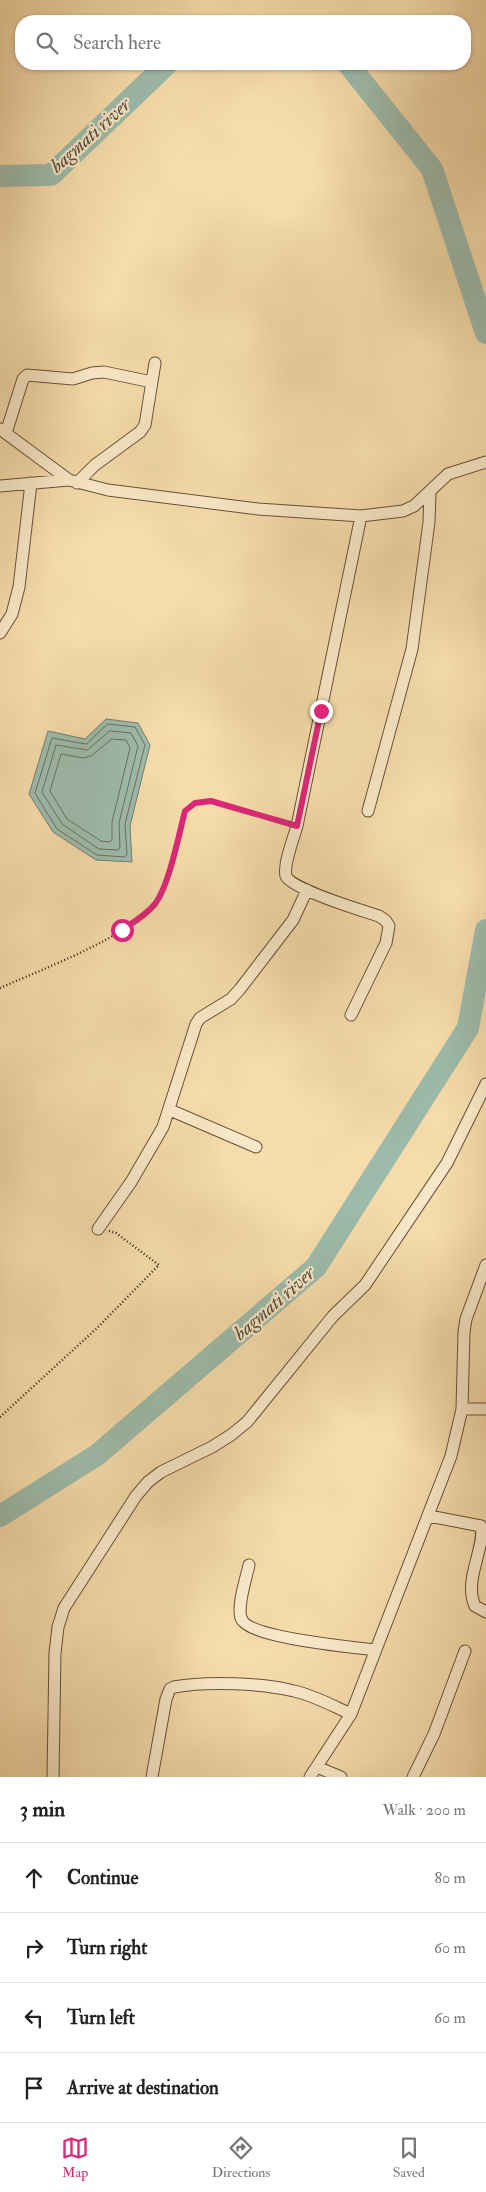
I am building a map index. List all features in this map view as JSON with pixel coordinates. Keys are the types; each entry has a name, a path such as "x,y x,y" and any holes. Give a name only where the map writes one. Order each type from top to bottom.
{"street":[{"path":"73,482 140,432 148,416 155,363"},
{"path":"73,482 3,431 27,375 72,379 92,373 104,372 152,382"},
{"path":"0,486 31,482 73,482 108,490 229,506 361,516 403,511 414,506 448,474 486,462"},
{"path":"0,633 12,614 19,588 31,482"},
{"path":"368,810 412,649 429,522 430,492"},
{"path":"352,1015 386,943 389,926 379,916 307,890 289,880 286,873 361,516"},
{"path":"98,1228 131,1182 163,1127 196,1024 200,1018 231,999 240,989 293,920 307,890"},
{"path":"53,1777 54,1686 58,1627 64,1608 83,1577 136,1496 148,1482 161,1472 212,1448 247,1422 333,1316 365,1285 447,1163 486,1084"},
{"path":"170,1110 256,1147"},
{"path":"310,1777 352,1714 375,1650 452,1456 462,1409 466,1318 486,1265"},
{"path":"462,1409 486,1409"},
{"path":"429,1516 481,1526 483,1534 474,1573 471,1597 475,1606 486,1612"},
{"path":"249,1565 240,1608 240,1616 247,1626 270,1635 375,1650"},
{"path":"413,1777 434,1734 465,1651"},
{"path":"152,1777 166,1699 170,1689 174,1687 216,1685 266,1686 296,1691 352,1714"},
{"path":"317,1766 341,1777"}],"path":[{"path":"0,988 63,960 122,930 146,914 156,903 164,889 185,811 195,803 211,801 297,826"},
{"path":"0,1417 96,1329 159,1265 116,1233 98,1228"}],"water":[{"path":"106,719 138,723 150,745 130,826 132,862 96,860 53,832 29,794 48,731 85,739"}],"waterway":[{"name":"bagmati river","path":"0,176 51,175 161,70"},
{"name":"bagmati river","path":"353,70 432,169 486,333"},
{"name":"bagmati river","path":"0,1516 97,1455 316,1267 468,1028 486,930"}],"route":[{"path":"122,930 146,914 156,903 164,889 185,811 195,803 211,801 297,826 321,711"}]}
